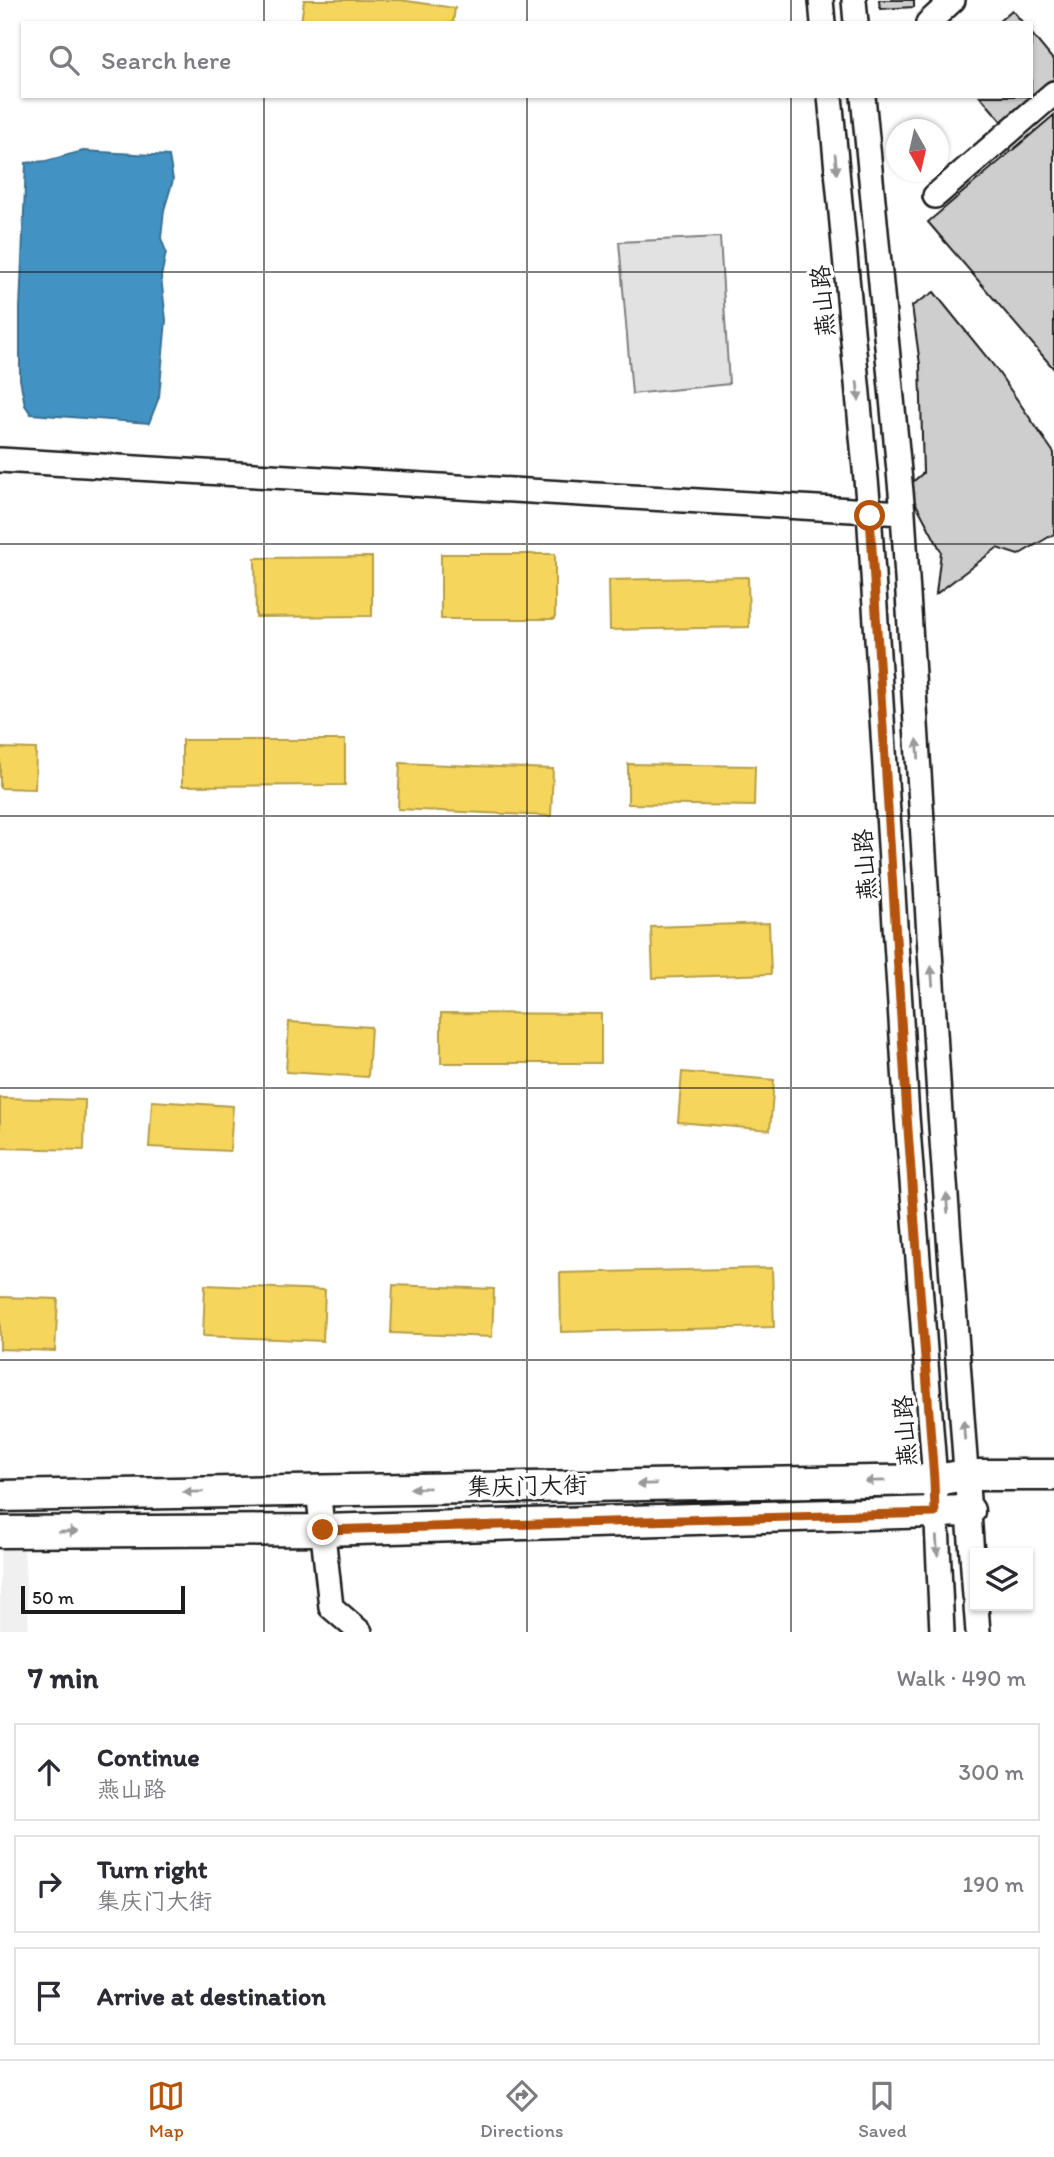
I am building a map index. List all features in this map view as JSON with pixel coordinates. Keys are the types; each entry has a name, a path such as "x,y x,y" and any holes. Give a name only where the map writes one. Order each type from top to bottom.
{"main road":[{"name":"集庆门大街","path":"0,1496 934,1480 967,1475 1054,1475"},
{"name":"集庆门大街","path":"0,1532 323,1530 969,1511"}],"street":[{"path":"821,0 823,21"},
{"path":"854,0 856,21"},
{"path":"930,21 953,0"},
{"path":"935,195 1054,93"},
{"name":"燕山路","path":"830,98 869,512 942,1632"},
{"path":"863,98 903,513 940,1114 972,1548"},
{"path":"0,460 903,513"},
{"path":"318,1489 331,1607 359,1632"},
{"path":"976,1611 978,1632"}],"shaded area":[{"path":"720,237 729,384 632,394 619,242"},
{"path":"0,1532 23,1532 29,1632 0,1632"}],"building: Homes":[{"path":"304,0 400,0 455,8 453,21 301,21"},
{"path":"441,554 555,554 555,619 441,619"},
{"path":"372,557 372,616 256,617 255,558"},
{"path":"748,577 749,627 610,630 609,580"},
{"path":"182,740 345,740 345,785 182,786"},
{"path":"0,748 36,749 35,789 0,788"},
{"path":"400,763 553,769 551,816 398,809"},
{"path":"628,764 755,766 754,806 628,804"},
{"path":"769,923 771,974 653,978 651,927"},
{"path":"441,1013 601,1014 601,1063 441,1063"},
{"path":"289,1022 371,1027 368,1077 286,1072"},
{"path":"682,1072 774,1080 770,1130 678,1122"},
{"path":"0,1098 85,1100 84,1150 0,1148"},
{"path":"152,1101 233,1106 230,1151 149,1147"},
{"path":"772,1268 774,1327 561,1332 560,1273"},
{"path":"205,1285 325,1290 323,1341 203,1336"},
{"path":"393,1285 494,1289 492,1337 391,1333"},
{"path":"0,1297 58,1299 55,1351 0,1349"}],"building: Schools":[{"path":"83,151 169,156 173,180 164,210 161,238 166,252 161,277 166,320 159,397 149,423 31,414 25,405 20,379 20,308 26,163 46,161"}],"building: Other":[{"path":"879,0 914,0 914,7 880,9"},
{"path":"1012,10 1021,21 999,21"},
{"path":"1033,35 1054,61 1054,79 1033,96"},
{"path":"982,98 1031,98 1002,122"},
{"path":"1054,115 1054,369 928,222"},
{"path":"934,292 994,366 1054,453 1054,534 1018,555 997,548 936,594 941,551 907,487 923,473 920,364 912,306"}],"route":[{"path":"323,1530 935,1513 907,1116 870,516"}]}
